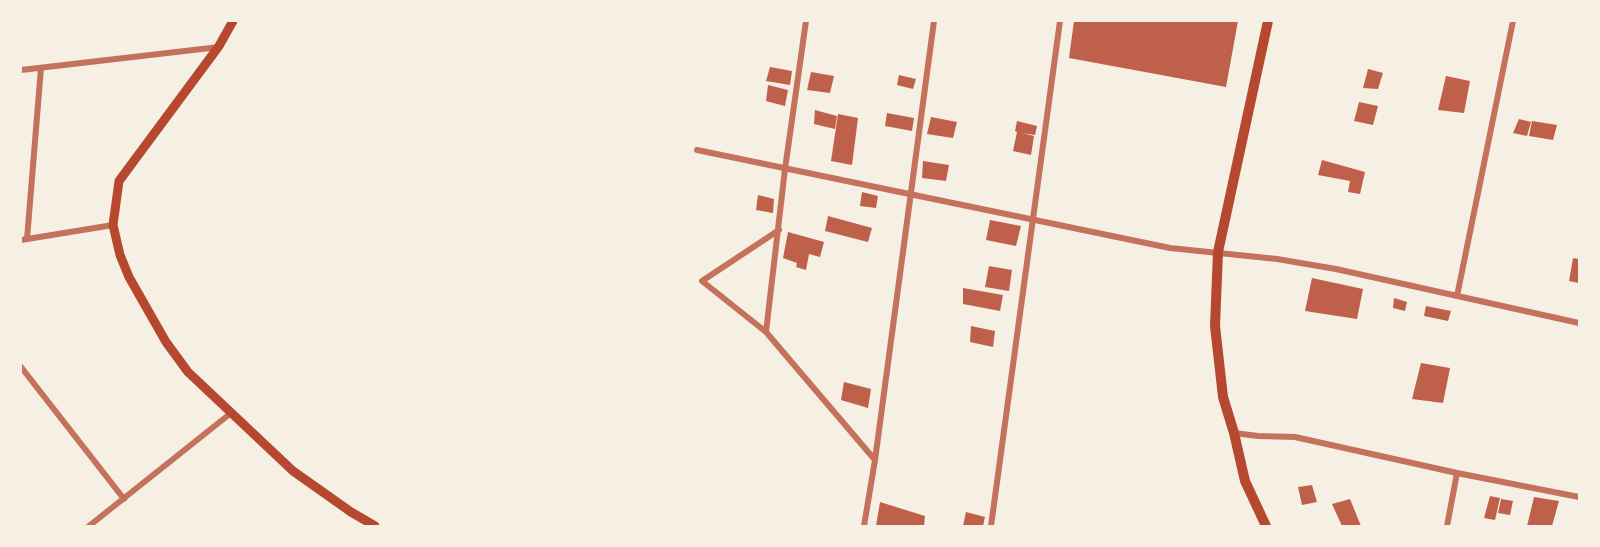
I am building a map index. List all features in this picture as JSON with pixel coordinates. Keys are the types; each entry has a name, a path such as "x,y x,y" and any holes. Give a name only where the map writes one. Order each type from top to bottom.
{"highway":[{"path":"1266,526 1245,482 1223,397 1215,326 1218,252 1268,21"}],"main road":[{"path":"233,21 219,46 119,181 113,225 120,255 129,277 165,342 188,372 293,471 375,526"}],"street":[{"path":"766,332 785,169 806,21"},
{"path":"864,526 912,194 934,21"},
{"path":"990,526 1060,21"},
{"path":"1457,296 1513,21"},
{"path":"21,70 219,46"},
{"path":"41,68 24,239 113,225"},
{"path":"697,150 1170,248 1277,259 1336,269 1579,323"},
{"path":"778,230 702,280 766,332 875,460"},
{"path":"21,367 124,499"},
{"path":"89,526 231,413"},
{"path":"1234,433 1295,437 1579,497"},
{"path":"1447,526 1457,473"}],"building":[{"path":"1074,21 1238,21 1226,87 1069,58"},
{"path":"770,67 792,71 790,85 766,81"},
{"path":"1368,69 1383,73 1378,89 1363,88"},
{"path":"811,72 834,76 830,93 807,90"},
{"path":"899,75 916,79 913,89 897,85"},
{"path":"1446,76 1470,81 1464,113 1438,110"},
{"path":"768,85 788,90 785,106 766,101"},
{"path":"1359,102 1378,106 1373,125 1354,121"},
{"path":"815,110 837,116 835,129 814,124"},
{"path":"887,113 914,118 912,131 885,126"},
{"path":"838,114 858,118 852,165 831,161"},
{"path":"931,117 957,122 953,138 927,134"},
{"path":"1519,119 1531,122 1527,136 1513,133"},
{"path":"1017,121 1037,126 1035,135 1022,133 1034,136 1031,155 1013,151"},
{"path":"1532,121 1557,125 1553,140 1529,136"},
{"path":"1322,160 1365,172 1360,194 1348,192 1350,181 1318,175"},
{"path":"923,161 949,165 946,181 922,178"},
{"path":"862,192 878,196 876,208 860,206"},
{"path":"758,195 774,199 773,213 756,210"},
{"path":"828,216 872,228 868,242 825,231"},
{"path":"990,220 1021,226 1016,246 986,240"},
{"path":"788,232 824,242 820,257 809,254 806,270 796,267 797,263 783,258"},
{"path":"1573,258 1579,259 1579,283 1569,281"},
{"path":"989,266 1012,270 1009,291 985,287"},
{"path":"1312,278 1363,289 1357,319 1305,311"},
{"path":"963,288 1003,295 1000,311 963,304"},
{"path":"1394,298 1407,302 1405,311 1393,308"},
{"path":"1426,306 1451,311 1448,321 1424,316"},
{"path":"971,326 995,331 993,347 970,342"},
{"path":"1421,363 1450,368 1443,403 1412,399"},
{"path":"844,382 871,389 868,408 841,400"},
{"path":"1312,485 1317,502 1302,505 1298,487"},
{"path":"1490,496 1500,498 1495,520 1484,518"},
{"path":"1534,497 1559,501 1552,526 1527,526"},
{"path":"1350,499 1361,526 1342,526 1332,504"},
{"path":"1501,499 1513,501 1510,515 1498,513"},
{"path":"880,502 925,516 924,526 876,526"},
{"path":"966,512 985,517 983,526 963,526"}]}
